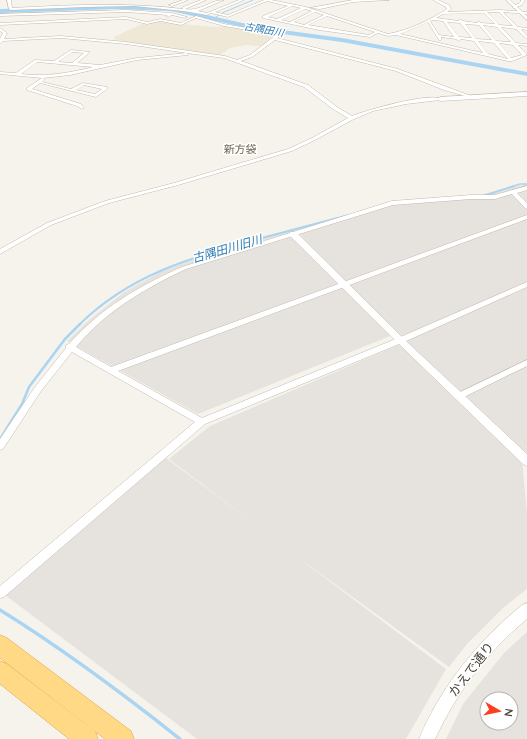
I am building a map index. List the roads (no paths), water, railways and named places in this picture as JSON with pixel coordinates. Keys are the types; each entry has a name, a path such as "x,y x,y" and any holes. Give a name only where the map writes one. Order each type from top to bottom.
{"highway":[{"path":"0,645 123,739"},
{"path":"0,671 87,739"}],"street":[{"path":"9,0 11,8 78,6 110,12 157,12 185,17"},
{"path":"62,6 64,0"},
{"path":"78,6 80,0"},
{"path":"93,19 95,0"},
{"path":"110,5 111,0"},
{"path":"140,0 140,5"},
{"path":"155,0 155,5"},
{"path":"180,0 185,0"},
{"path":"168,6 185,0"},
{"path":"184,8 204,0"},
{"path":"173,23 222,0"},
{"path":"0,15 76,13 125,2 140,5 184,8 207,14 242,0"},
{"path":"211,12 228,16 267,0 315,11 388,35 397,34 430,20 449,8 435,0"},
{"path":"332,0 346,2 388,0"},
{"path":"508,0 527,19"},
{"path":"277,20 304,8 320,8 346,2"},
{"path":"514,7 522,2 527,5"},
{"path":"292,5 264,17 319,29 351,34 370,36 377,32"},
{"path":"126,11 126,17"},
{"path":"290,23 315,11"},
{"path":"443,13 500,11 527,13"},
{"path":"500,11 527,38"},
{"path":"110,12 110,18"},
{"path":"0,24 126,17 140,12"},
{"path":"139,20 157,12"},
{"path":"455,12 487,56"},
{"path":"470,12 511,60"},
{"path":"397,34 487,56 511,60 525,55 485,12"},
{"path":"58,21 60,13"},
{"path":"75,20 76,13"},
{"path":"24,23 27,14"},
{"path":"42,22 44,14"},
{"path":"126,17 147,22 160,20 172,14"},
{"path":"7,24 10,15"},
{"path":"304,26 328,15"},
{"path":"160,20 181,24 196,17 224,25 280,35 251,56 238,61"},
{"path":"333,22 340,19"},
{"path":"430,20 444,20 527,29"},
{"path":"430,20 444,45"},
{"path":"444,20 466,51"},
{"path":"335,31 352,23"},
{"path":"319,29 326,26"},
{"path":"351,34 363,27"},
{"path":"0,30 5,33 1,41"},
{"path":"438,36 527,45"},
{"path":"1,41 61,37 126,43 225,57 306,86 351,118"},
{"path":"275,39 397,70 446,89 472,97"},
{"path":"55,62 71,51 88,52 73,64"},
{"path":"0,73 49,77 81,72 101,66 196,52"},
{"path":"17,75 36,61 101,66"},
{"path":"61,67 64,63"},
{"path":"57,70 49,77 29,89 79,104 82,108"},
{"path":"39,82 74,90 96,96 105,88 83,84 74,90 62,100"},
{"path":"0,252 58,220 107,202 183,182 290,150 307,144 351,118 378,109 405,102 527,94"},
{"path":"0,446 36,390 69,348 111,309 139,289 163,277 184,268 392,203 413,200 495,197 527,188"},
{"path":"513,192 527,207"},
{"path":"111,370 345,286 527,217"},
{"path":"293,234 345,286 527,460"},
{"path":"0,593 202,422 401,340 527,284"},
{"path":"69,348 202,422"},
{"path":"459,396 527,363"},
{"name":"かえで通り","path":"427,739 447,700 476,658 493,640 527,610"}],"waterway":[{"path":"213,19 222,13 253,0"},
{"name":"古隅田川","path":"0,11 115,7 171,9 260,29 342,40 527,74"},
{"name":"古隅田川旧川","path":"514,186 527,184"},
{"name":"古隅田川旧川","path":"486,195 514,186"},
{"name":"古隅田川旧川","path":"79,325 98,308 119,293 162,270 209,253 349,215"},
{"name":"古隅田川旧川","path":"0,439 22,404 29,387 65,339 79,325"},
{"path":"0,610 47,640 92,672 180,739"}],"district":[{"name":"新方袋","path":"240,149"}]}
